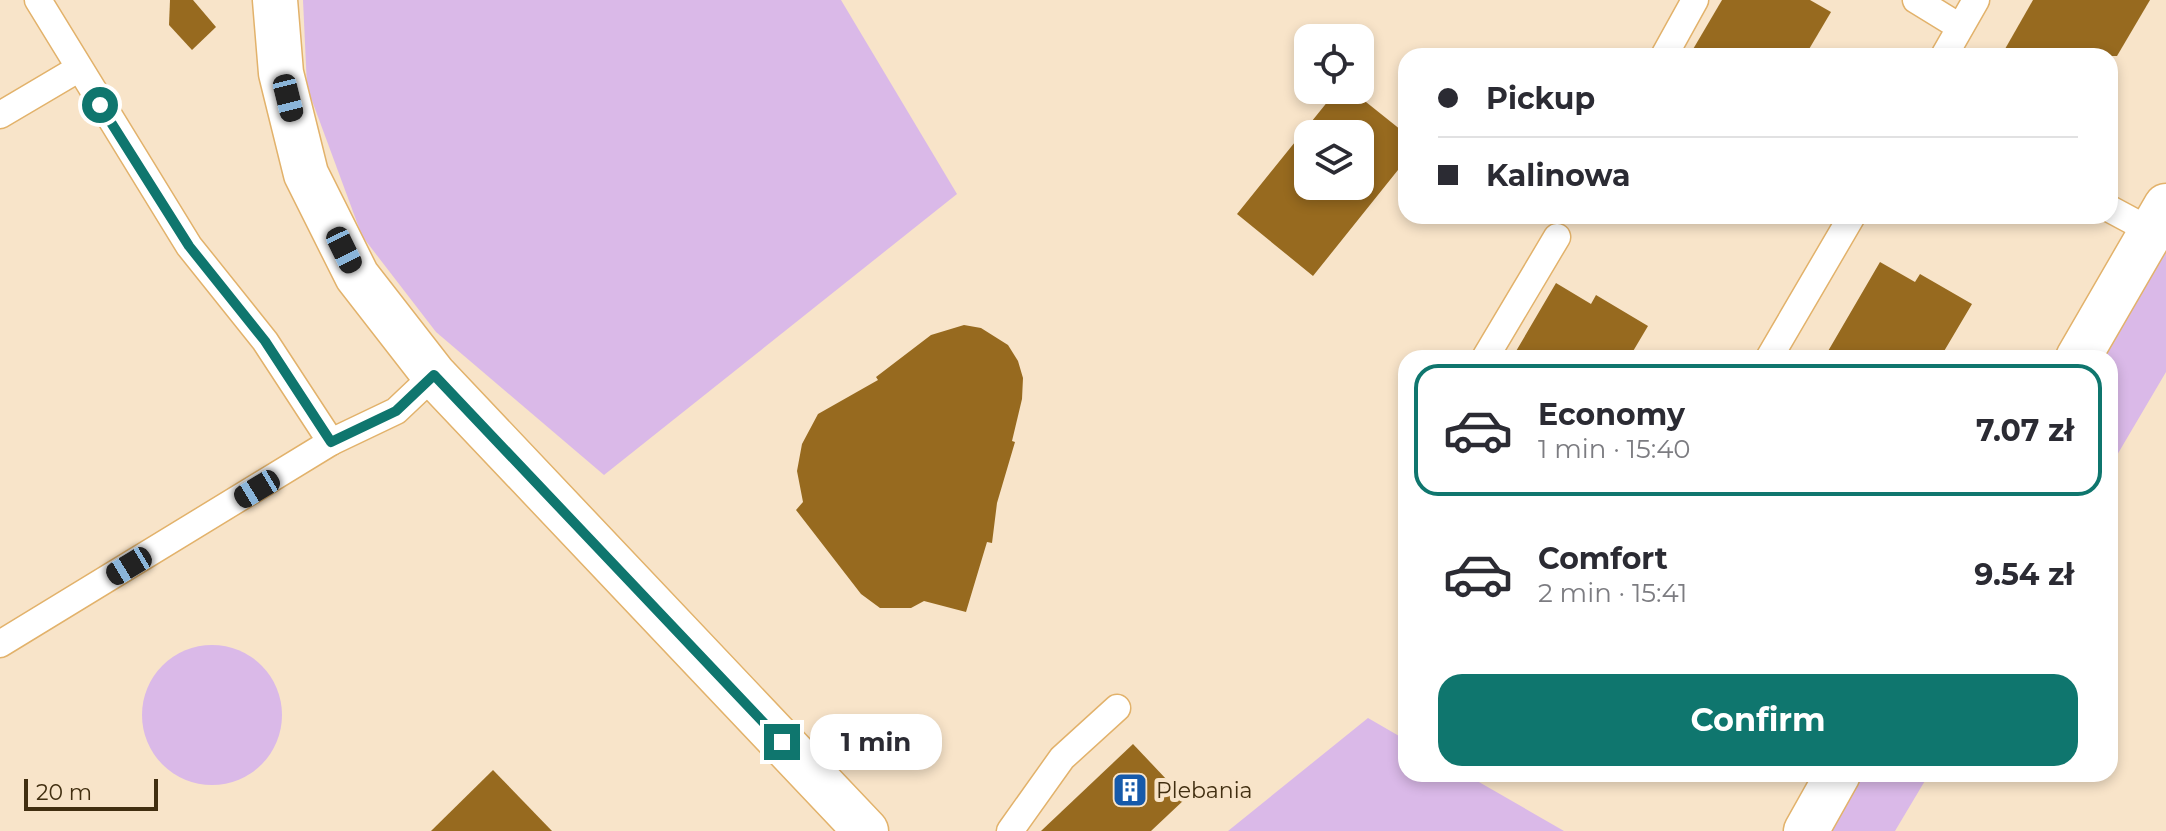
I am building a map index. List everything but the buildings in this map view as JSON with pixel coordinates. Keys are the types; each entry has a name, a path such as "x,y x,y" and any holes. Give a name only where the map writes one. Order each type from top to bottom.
{"street":[{"path":"275,0 281,73 306,174 357,276 434,375 866,831"},
{"path":"2083,350 2159,219"},
{"path":"1806,831 1834,782"}],"lane":[{"path":"38,0 189,246 265,341 331,442"},
{"path":"1668,48 1695,0"},
{"path":"1916,0 1960,27"},
{"path":"1948,48 1976,0"},
{"path":"0,115 78,69"},
{"path":"2118,211 2159,219"},
{"path":"1774,350 1847,224"},
{"path":"1490,350 1557,237"},
{"path":"0,644 331,442 396,411 434,375"},
{"path":"1010,831 1062,758 1117,708"}],"shaded area":[{"path":"303,0 841,0 957,194 604,475 436,332 362,236 307,87"},
{"path":"2166,240 2166,372 2118,453 2118,350 2101,350"},
{"path":"212,645 239,650 261,666 277,688 282,715 277,742 261,764 239,780 212,785 185,780 163,764 147,742 142,715 147,688 163,666 185,650"},
{"path":"1368,718 1398,735 1398,782 1479,782 1564,831 1228,831"},
{"path":"1853,782 1924,782 1895,831 1826,831"}],"place":[{"name":"Plebania","path":"1130,790"}],"route":[{"path":"100,105 189,246 265,341 331,442 396,411 434,375 782,742"}]}
